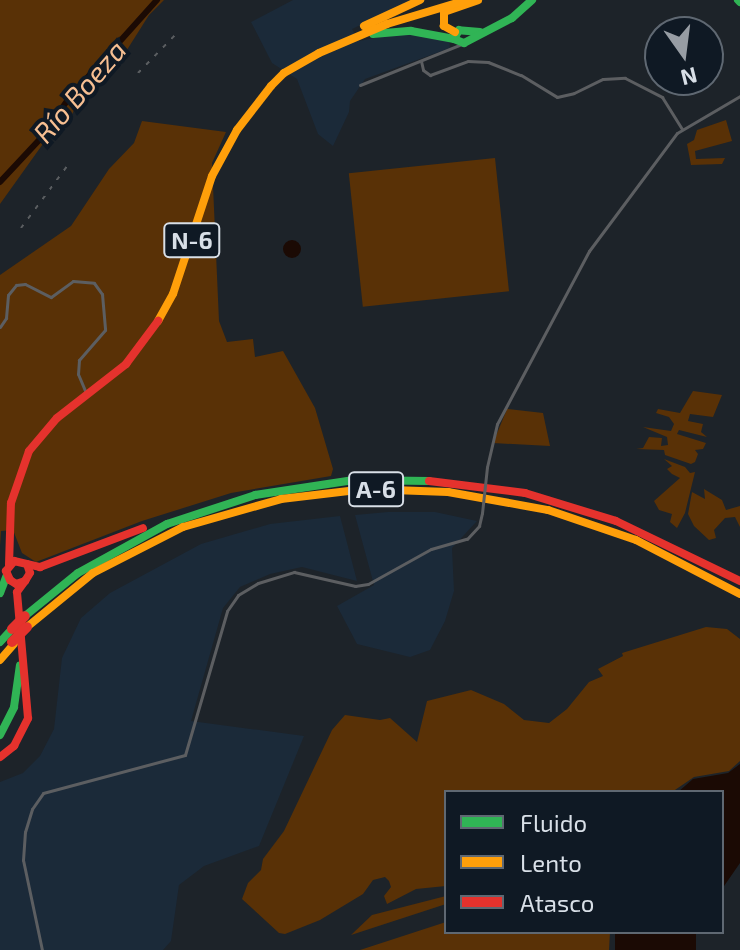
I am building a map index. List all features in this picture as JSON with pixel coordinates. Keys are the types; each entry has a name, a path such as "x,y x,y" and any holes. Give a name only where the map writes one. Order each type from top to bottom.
{"main road":[{"path":"284,73 305,56 420,0"},
{"name":"N-6","path":"0,735 14,707 19,683 11,503 29,451 57,418 88,397 126,364 151,333 173,294 212,176 237,130 284,73 319,53 387,24 467,0"},
{"path":"460,38 444,26 444,12 478,0"},
{"path":"319,53 374,34 397,31 460,38 512,18 532,0"},
{"name":"A-6","path":"0,658 27,625 78,573 158,528 231,501 287,488 399,479 449,481 525,493 616,521 740,581"},
{"path":"11,545 24,563 40,567 233,498 287,488"},
{"name":"A-6","path":"0,642 12,629 27,625 70,590 163,535 234,509 328,492 407,488 501,499 585,521 636,540 740,594"},
{"path":"0,757 19,739 28,718 17,592 12,578 7,511 11,503"},
{"path":"0,593 24,563"},
{"name":"N-6","path":"12,578 30,573 24,563"},
{"path":"0,727 19,683"}],"street":[{"path":"360,85 448,52 460,38"},
{"path":"448,52 460,38"},
{"path":"421,61 423,70 430,75 468,61 488,62 521,75 557,97 567,96 603,79 625,78 662,97 682,129"},
{"path":"42,950 23,860 28,817 37,799 43,793 178,758 187,750 227,611 238,595 258,583 294,572 355,586 368,584 431,549 467,539 479,526 497,424 589,251 682,129 740,96"},
{"path":"0,327 6,318 10,290 16,285 25,284 51,297 73,281 94,283 102,294 105,330 79,360 78,374 88,397"}],"shaded area":[{"path":"0,0 164,0 149,15 125,53 76,106 66,127 45,141 0,204"},
{"path":"293,0 415,0 352,29 359,41 395,34 449,38 450,48 365,79 350,101 349,112 333,146 318,134 297,79 272,63 251,22"},
{"path":"726,120 732,141 695,151 696,159 725,158 722,164 691,165 687,144 694,140 697,130"},
{"path":"142,121 226,132 212,163 219,321 227,342 253,339 255,357 283,351 315,408 333,469 331,476 231,493 142,521 36,562 22,553 13,530 1,531 0,546 0,275 71,226 109,169 134,143"},
{"path":"495,158 509,291 363,307 349,173"},
{"path":"288,240 296,240 301,249 299,256 288,258 283,253 283,245"},
{"path":"693,391 722,395 713,417 690,414 688,421 703,424 701,432 707,437 679,430 677,434 706,443 703,449 695,450 698,454 695,462 691,464 665,455 664,450 636,449 643,448 649,437 662,438 661,446 668,445 667,437 643,427 671,431 674,424 669,417 656,413 658,409 680,413"},
{"path":"507,409 543,413 550,446 493,443"},
{"path":"664,459 685,467 690,473 695,472 685,513 677,528 670,522 672,514 659,510 654,501 680,478 667,469 672,466"},
{"path":"704,489 722,500 726,510 740,506 740,527 735,517 725,518 714,530 716,538 709,540 694,526 688,514 692,492 705,499"},
{"path":"435,512 477,521 452,548 454,591 445,621 430,650 410,657 357,644 337,606 374,585 355,515"},
{"path":"340,516 357,581 302,567 270,574 240,587 223,608 191,721 304,736 259,846 204,866 179,885 171,941 163,950 0,950 0,782 23,773 40,756 54,729 62,658 81,618 110,593 201,544 270,524"},
{"path":"706,627 727,629 740,639 740,761 729,771 694,777 675,790 444,790 444,886 416,889 387,904 384,896 391,887 389,881 385,877 373,880 363,894 320,920 285,934 279,933 242,899 248,883 261,870 263,859 284,831 332,730 345,715 380,720 390,718 417,742 427,701 471,690 504,704 524,720 549,723 567,709 589,682 603,676 598,669 623,656 622,653"},
{"path":"740,764 740,863 724,886 724,790 680,790 693,779 728,773"},
{"path":"444,897 444,905 351,935 372,915"},
{"path":"444,923 444,934 610,934 609,950 360,950"},
{"path":"615,934 696,934 696,950 615,950"}],"waterway":[{"name":"Río Boeza","path":"0,182 42,137 69,98 157,0"}],"railway":[{"path":"138,73 176,34"},
{"path":"21,228 68,165"}],"traffic: fast":[{"path":"480,32 459,30 454,39 464,43 512,18 532,0"},
{"path":"373,34 411,31 454,39"},
{"path":"25,616 78,573 167,524 255,495 354,480 429,481"},
{"path":"0,593 7,575"},
{"path":"0,642 12,629"},
{"path":"0,735 14,707 20,665"}],"traffic: slow":[{"path":"364,26 420,0"},
{"path":"158,321 173,294 212,176 237,130 271,86 284,73 319,53 387,24 467,0"},
{"path":"455,32 444,26 444,12 478,0"},
{"path":"27,627 93,573 183,527 281,499 365,489 448,492 548,510 636,540 740,594"},
{"path":"0,660 14,644"}],"traffic: jam":[{"path":"9,565 11,503 29,451 57,418 126,364 158,321"},
{"path":"429,481 525,493 616,521 740,581"},
{"path":"27,564 30,573 25,581 16,584 10,580 6,571 14,561 40,567 143,528"},
{"path":"0,757 14,746 28,718 17,592 25,581"},
{"path":"12,629 25,616"},
{"path":"12,642 27,627"}]}
